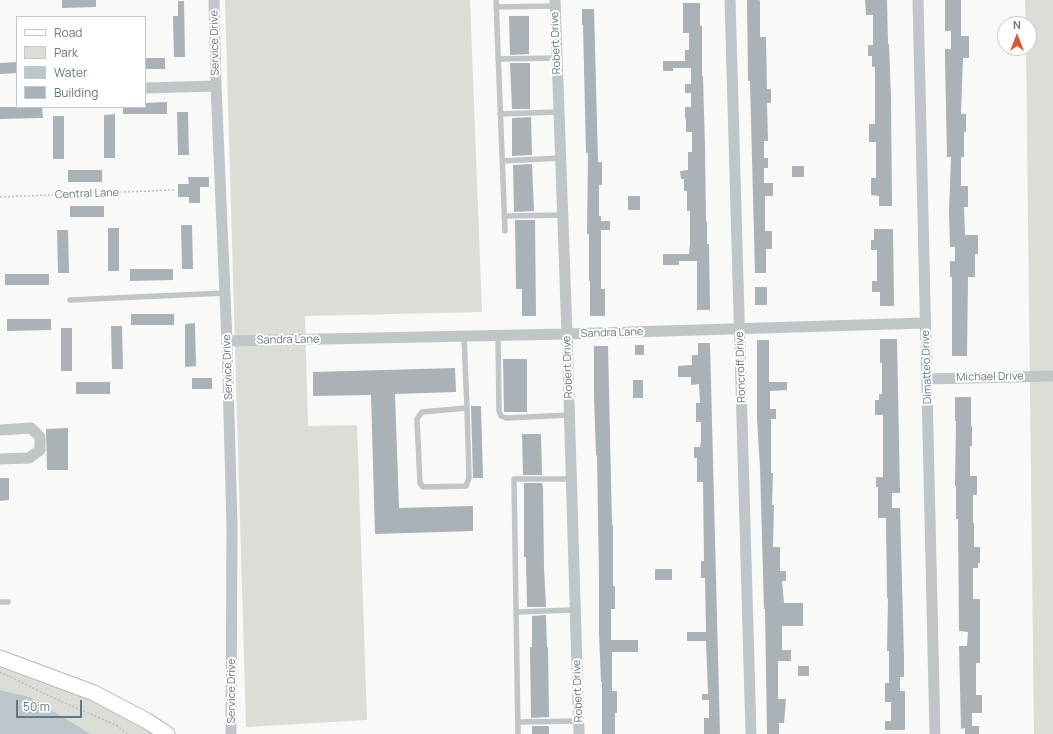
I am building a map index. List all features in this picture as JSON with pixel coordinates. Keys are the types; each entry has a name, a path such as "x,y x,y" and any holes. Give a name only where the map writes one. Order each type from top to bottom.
{"street":[{"name":"Service Drive","path":"214,0 216,86 227,341 232,526 231,734"},
{"name":"Roncroff Drive","path":"730,0 751,734"},
{"name":"Dimatteo Drive","path":"918,0 935,734"},
{"name":"Robert Drive","path":"555,3 570,415 579,734"},
{"path":"146,88 216,86"},
{"name":"Sandra Lane","path":"227,341 498,336 925,323"},
{"name":"Michael Drive","path":"927,379 1053,376"},
{"path":"0,430 31,428 40,437 40,450 29,458 0,459"},
{"path":"0,658 94,693 147,721 167,734"}],"lane":[{"path":"496,0 505,231"},
{"path":"496,7 555,3"},
{"path":"498,60 557,58"},
{"path":"500,114 559,112"},
{"path":"502,161 561,158"},
{"path":"504,216 563,215"},
{"path":"70,300 225,294"},
{"path":"464,336 467,408 469,478 466,486 424,487 420,483 417,419 422,412 467,408"},
{"path":"498,336 499,411 501,416 506,418 570,415"},
{"path":"518,734 514,479 572,479"},
{"path":"0,602 8,602"},
{"path":"516,612 575,610"},
{"path":"518,722 578,721"}],"path":[{"name":"Central Lane","path":"0,197 174,190"},
{"path":"0,672 60,701 116,725 127,734"}],"green space":[{"path":"225,0 470,0 482,312 305,316 308,426 357,425 367,720 246,727"},
{"path":"1025,0 1053,0 1053,734 1034,734 1026,56 1037,56 1037,16 1026,16"},
{"path":"0,658 20,664 162,734 91,734 30,697 0,690"}],"water":[{"path":"0,690 30,697 91,734 0,734"}],"building":[{"path":"62,0 96,0 96,7 62,8"},
{"path":"747,0 760,1 760,37 766,37 767,89 771,89 771,103 767,103 768,141 764,141 764,158 768,158 768,168 764,168 764,183 773,183 773,196 765,196 765,231 772,231 772,249 766,249 766,273 755,273 750,81 748,81"},
{"path":"865,0 887,0 891,97 892,206 879,206 879,196 871,195 871,178 876,178 876,142 869,142 869,124 875,124 875,67 872,67 872,56 868,56 868,45 873,45 873,15 866,15"},
{"path":"945,0 961,0 961,36 969,36 969,58 963,58 961,114 966,114 966,132 964,132 964,157 961,157 961,186 968,186 968,207 964,207 965,235 978,235 978,254 975,254 975,277 968,277 967,356 952,356 952,277 950,277 950,261 955,261 955,247 950,247 949,211 951,157 947,157 945,58 945,49 951,49 951,31 945,31"},
{"path":"178,1 184,1 185,57 174,57 173,16 178,16"},
{"path":"683,3 700,3 700,26 702,26 706,221 707,244 709,244 710,310 697,310 697,261 679,261 679,265 663,265 663,254 689,254 690,244 690,211 687,211 687,191 684,191 684,179 681,179 680,171 688,170 688,152 692,152 692,132 686,132 685,118 685,107 691,107 691,93 685,93 685,84 691,84 691,68 673,68 673,71 663,71 663,61 685,61 685,50 689,50 689,33 683,33"},
{"path":"582,9 594,9 598,162 602,162 602,185 599,185 599,216 601,216 601,221 610,221 610,230 601,230 601,289 605,289 605,316 590,316 589,234 587,234 588,153 586,153"},
{"path":"509,16 529,16 529,54 510,55"},
{"path":"146,58 165,58 165,69 146,69"},
{"path":"16,62 16,73 0,74 0,63"},
{"path":"510,63 530,64 530,109 512,109"},
{"path":"167,102 167,114 123,114 123,108 146,108 146,103"},
{"path":"0,107 42,108 43,118 0,119"},
{"path":"177,112 188,112 189,155 178,155"},
{"path":"115,114 115,158 104,158 104,115"},
{"path":"53,116 64,116 64,159 53,159"},
{"path":"531,117 532,155 512,156 512,118"},
{"path":"532,164 534,211 514,212 513,165"},
{"path":"792,166 804,166 804,177 792,177"},
{"path":"68,170 102,170 102,182 68,182"},
{"path":"188,177 209,177 209,187 200,187 200,203 189,203 189,197 178,197 178,184 189,184"},
{"path":"628,196 640,196 640,210 628,210"},
{"path":"70,206 104,206 104,217 70,217"},
{"path":"515,220 535,220 536,316 522,316 522,289 516,289"},
{"path":"181,225 192,225 193,269 182,269"},
{"path":"108,228 119,228 119,271 108,271"},
{"path":"874,229 893,229 894,306 880,306 880,292 872,292 872,281 877,281 877,250 871,250 871,240 874,240"},
{"path":"57,230 68,230 69,273 58,273"},
{"path":"130,269 173,269 173,280 130,281"},
{"path":"5,274 49,274 49,285 5,285"},
{"path":"755,287 767,287 767,305 755,305"},
{"path":"131,314 174,314 174,325 131,325"},
{"path":"7,319 51,319 51,330 7,331"},
{"path":"195,323 196,366 185,367 185,324"},
{"path":"111,326 122,326 123,369 112,369"},
{"path":"61,328 72,328 72,371 61,371"},
{"path":"880,339 897,339 900,493 892,493 892,508 900,508 904,677 900,677 900,691 905,691 905,730 885,730 885,721 891,721 891,702 885,702 885,683 889,683 889,651 887,651 888,598 886,518 878,518 878,487 876,487 876,477 883,477 883,415 875,415 875,400 879,400 879,394 882,394"},
{"path":"757,340 769,340 769,382 787,382 787,390 770,391 770,409 776,409 776,419 771,419 771,473 773,473 772,505 774,505 773,547 780,547 780,571 786,571 786,581 782,581 784,603 803,603 803,626 782,626 782,650 791,650 791,661 778,661 778,699 786,699 784,723 779,723 779,734 767,734 765,609 757,419"},
{"path":"698,343 710,343 720,734 704,734 704,718 709,718 709,700 702,700 702,694 708,694 706,641 687,641 687,632 706,632 705,578 701,578 701,561 704,561 703,482 697,482 697,458 694,458 694,447 700,447 701,441 701,422 696,422 696,403 700,403 699,384 691,385 691,377 678,377 678,366 692,365 692,355 698,355"},
{"path":"635,345 644,345 644,355 635,355"},
{"path":"594,346 608,346 613,525 613,586 615,586 615,609 611,609 611,640 638,640 638,652 612,652 612,691 617,691 615,734 602,734"},
{"path":"503,359 527,359 527,412 504,412"},
{"path":"455,368 456,392 395,394 399,508 473,506 473,531 375,534 371,395 313,396 313,372"},
{"path":"192,378 212,378 212,389 192,389"},
{"path":"633,380 643,380 643,398 633,398"},
{"path":"76,382 110,382 110,394 76,394"},
{"path":"955,397 971,397 972,446 970,446 970,476 977,476 977,495 973,495 973,523 974,547 980,547 980,563 978,563 978,568 973,568 973,599 980,599 980,663 976,663 976,695 982,695 982,713 972,713 972,726 979,726 979,734 965,734 965,728 961,729 959,646 967,646 968,632 959,631 958,519 956,519 955,486"},
{"path":"471,406 481,406 483,478 473,478"},
{"path":"68,428 68,470 47,470 46,429"},
{"path":"522,434 541,434 542,475 523,475"},
{"path":"0,478 9,478 9,500 0,501"},
{"path":"524,483 542,483 543,488 546,607 527,607 526,557 524,557"},
{"path":"655,569 672,569 672,580 655,580"},
{"path":"546,615 549,717 531,718 530,647 532,647 532,616"},
{"path":"798,666 809,666 809,676 798,676"},
{"path":"532,726 549,726 549,734 532,734"}]}
